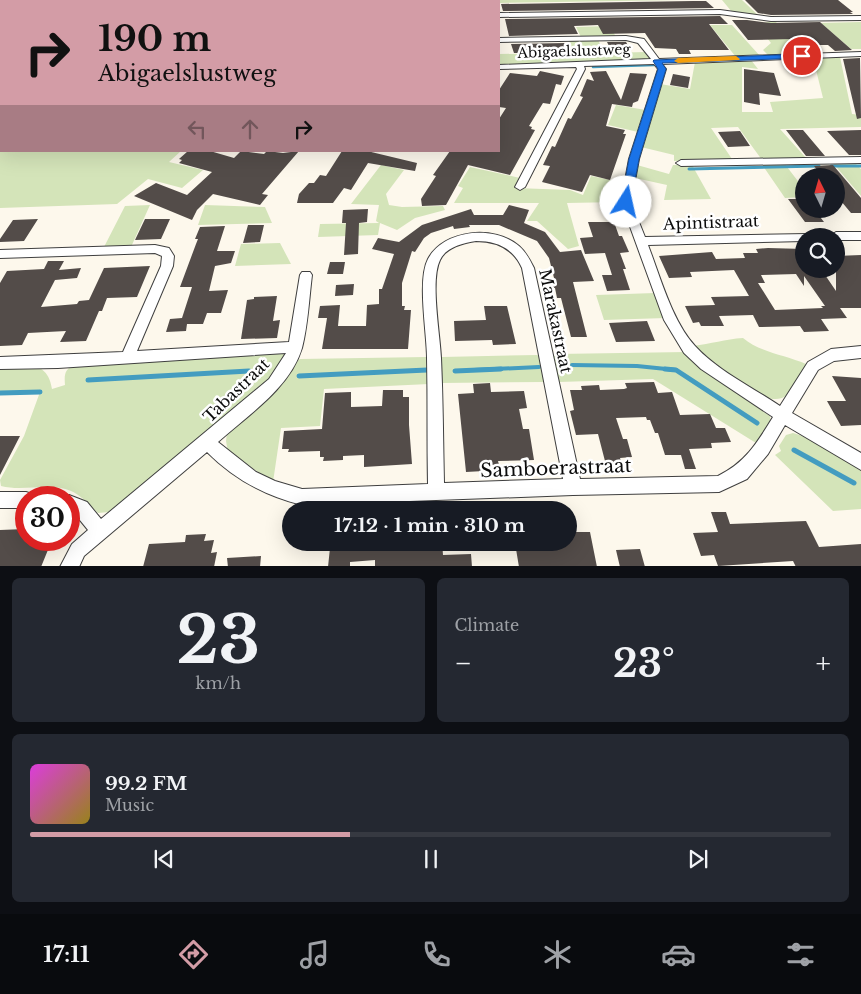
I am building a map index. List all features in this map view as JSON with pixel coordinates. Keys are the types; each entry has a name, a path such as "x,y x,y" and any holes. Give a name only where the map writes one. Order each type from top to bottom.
{"street":[{"path":"500,15 720,12 771,20 861,18"},
{"path":"500,38 635,39 641,41 657,61 662,69 634,159 626,202 641,241"},
{"name":"Abigaelslustweg","path":"500,67 861,54"},
{"path":"520,187 581,68 579,65"},
{"path":"681,163 861,160"},
{"path":"845,236 861,236"},
{"name":"Marakastraat","path":"436,492 432,310 433,262 438,252 446,246 459,240 476,237 489,238 512,246 522,254 528,268 572,487"},
{"name":"Apintistraat","path":"795,237 641,241 671,320 689,349 706,365 782,416 861,462"},
{"path":"0,254 155,249 165,251 168,256 167,266 128,357"},
{"name":"Tabastraat","path":"69,566 78,550 207,442 274,382 291,357 295,347 306,275"},
{"path":"0,363 58,362 295,347"},
{"name":"Samboerastraat","path":"207,442 227,462 261,484 280,493 302,497 572,487 719,484 741,473 762,448 814,366 831,355 861,352"},
{"path":"0,500 15,500"},
{"path":"80,508 100,531"}],"green space":[{"path":"500,0 680,0 500,3"},
{"path":"722,0 742,0 760,17 732,12"},
{"path":"775,21 806,54 768,55 763,50 771,43 763,33 762,23"},
{"path":"861,22 861,49 851,49 821,23"},
{"path":"710,25 732,25 760,56 736,57"},
{"path":"610,26 616,37 581,37 576,27"},
{"path":"568,40 598,40 605,53 646,52 652,61 500,66 500,54 573,53"},
{"path":"840,57 852,114 861,115 861,127 780,129 807,159 762,160 738,127 711,128 732,159 674,161 674,155 641,147 660,84 690,89 695,62 751,60 758,69 742,67 742,112 773,112 770,102 823,98 813,58"},
{"path":"616,105 646,110 638,132 608,125"},
{"path":"0,152 180,152 169,162 203,170 182,188 148,179 117,204 0,208"},
{"path":"832,162 854,162 861,169 861,196 845,177 845,168 837,168"},
{"path":"761,163 784,163 795,177 795,197 785,198"},
{"path":"381,165 404,170 386,194 389,205 402,207 443,206 445,210 415,218 397,230 380,223 378,235 318,237 320,224 379,223 376,221 379,205 351,204"},
{"path":"637,165 669,174 673,165 692,165 711,199 664,200 667,185 635,178"},
{"path":"470,167 520,178 516,188 570,190 583,195 591,176 626,183 620,202 567,203 579,246 568,249 537,221 527,221 539,203 454,203 463,188 458,186"},
{"path":"150,205 131,247 104,247 125,206"},
{"path":"205,205 265,207 272,223 198,225"},
{"path":"280,243 291,264 235,266 241,244"},
{"path":"655,293 666,318 604,320 596,295"},
{"path":"743,338 764,350 806,364 795,386 786,396 776,399 764,397 751,391 723,372 693,346"},
{"path":"286,352 285,357 268,382 122,504 109,512 98,513 80,497 80,486 15,486 15,488 9,488 1,486 0,480 24,436 40,392 0,393 0,367 34,366 40,368 49,379 52,389 65,385 66,372 76,364"},
{"path":"686,352 695,364 770,416 771,426 756,443 653,379 559,382 553,357 557,354"},
{"path":"539,356 544,382 441,383 440,359 442,357"},
{"path":"426,357 428,361 429,384 324,389 320,426 281,428 273,482 228,452 227,433 300,359"},
{"path":"793,433 803,436 861,469 861,509 833,511 775,455 781,451 779,446 786,435"}],"building":[{"path":"745,0 838,0 853,14 771,15 758,13"},
{"path":"706,1 714,8 503,11 501,4"},
{"path":"720,16 728,24 709,24 729,50 689,50 691,54 679,54 676,49 655,48 645,33 603,34 598,25 574,26 578,34 509,36 505,19"},
{"path":"732,20 771,23 820,22 852,50 835,51 828,45 802,45 793,39 748,40"},
{"path":"607,42 626,42 630,49 627,49 629,52 612,52"},
{"path":"566,43 570,53 514,53 511,44"},
{"path":"860,58 861,118 857,119 843,59"},
{"path":"744,69 774,73 781,96 759,93 760,105 744,102"},
{"path":"540,71 564,76 561,85 556,84 550,104 543,103 529,126 535,130 510,175 468,165 446,205 422,206 421,199 436,176 433,175 449,152 500,152 500,117 506,108 500,107 500,88 510,73 537,76"},
{"path":"606,71 621,100 630,73 647,74 638,101 633,103 632,107 612,104 606,126 625,130 623,134 626,134 610,180 590,175 582,192 542,182 550,166 543,165 552,146 555,147 568,118 571,119 583,97 580,96 587,79 594,81 590,72"},
{"path":"673,74 690,77 688,88 670,85"},
{"path":"786,130 803,130 825,156 806,156"},
{"path":"861,130 861,155 849,155 827,131"},
{"path":"740,131 750,146 728,147 718,132"},
{"path":"187,152 213,152 234,158 240,152 264,154 266,152 298,152 262,194 268,195 260,205 213,194 197,210 192,220 134,196 156,183 187,195 212,172 179,163 182,160 179,159"},
{"path":"341,152 371,152 417,163 415,171 368,163 351,190 344,188 333,203 297,203 299,194 309,183 314,183 320,175 326,176"},
{"path":"833,165 836,168 816,168 814,166"},
{"path":"845,179 861,198 861,213 851,213 845,206"},
{"path":"788,199 795,199 795,208"},
{"path":"509,205 529,210 524,223 545,232 560,252 581,250 594,281 573,282 587,337 571,337 561,298 557,298 555,288 552,288 549,278 554,278 549,258 537,241 499,225 469,225 470,227 454,229 453,226 431,233 424,238 415,252 412,251 402,283 402,306 405,306 404,310 411,310 408,349 322,349 327,318 318,318 320,306 340,305 338,326 366,326 367,305 379,304 379,289 382,289 394,254 372,249 378,238 399,242 422,225 471,209 474,215 503,215"},
{"path":"368,209 367,222 359,223 358,254 344,255 346,223 342,223 343,210"},
{"path":"802,218 821,218 824,222 805,222"},
{"path":"38,219 24,241 0,242 0,239 13,220"},
{"path":"145,219 170,219 161,239 135,240"},
{"path":"588,222 614,222 619,236 622,236 629,252 620,253 626,269 623,269 630,290 607,291 602,275 612,275 605,253 585,254 580,238 593,237"},
{"path":"248,225 264,225 260,242 243,243"},
{"path":"225,226 217,251 235,251 231,263 215,266 209,291 228,290 221,313 207,313 203,324 187,324 186,331 166,332 170,319 182,318 192,287 180,287 198,239 195,239 200,227"},
{"path":"756,249 795,249 795,274 761,275 765,283 758,283 775,310 823,308 821,306 825,306 805,278 827,278 836,291 836,278 845,278 845,256 861,255 861,308 840,308 847,318 821,319 829,331 804,332 800,326 759,327 753,315 719,316 724,326 701,326 699,322 693,323 685,306 715,305 711,297 749,296 734,270 690,272 692,277 669,278 659,256 712,252 716,259 745,258 743,253 758,253"},
{"path":"48,261 64,261 59,270 81,268 77,278 55,280 41,307 77,304 79,301 89,300 104,268 150,266 137,297 107,298 86,341 60,342 66,331 28,333 22,345 0,346 0,283 7,271 44,269"},
{"path":"330,262 345,262 343,274 327,274"},
{"path":"799,278 804,278 804,286"},
{"path":"354,284 353,295 335,296 336,285"},
{"path":"277,296 273,321 280,320 277,338 241,339 247,300 254,299 254,297"},
{"path":"484,306 507,306 516,344 493,345 492,340 455,341 454,321 486,320"},
{"path":"647,321 655,341 616,342 609,323"},
{"path":"832,376 861,378 861,425 841,426 827,401 846,401"},
{"path":"654,382 658,393 672,392 680,415 710,414 716,428 725,428 731,442 711,443 712,448 689,449 696,469 685,469 681,455 665,455 658,433 655,433 650,420 647,420 646,417 616,418 623,439 627,439 632,457 620,458 622,464 606,465 598,434 576,435 570,411 574,410 570,390 582,390 581,386 599,385 600,390 624,389 627,388 625,383"},
{"path":"490,383 491,392 524,391 527,408 519,409 523,429 529,429 534,460 498,461 499,465 483,465 484,471 466,472 458,394 474,393 473,384"},
{"path":"383,390 403,390 403,397 409,397 412,464 364,467 364,455 343,456 343,460 323,461 324,457 320,457 320,451 288,452 289,449 282,449 284,431 322,429 325,393 351,392 351,407 382,406"},
{"path":"0,436 20,436 0,475"},
{"path":"711,512 726,512 730,524 806,521 819,547 861,544 861,566 796,566 793,561 718,566 714,555 701,556 693,533 718,532"},
{"path":"15,529 15,551 48,551 41,566 0,566 0,530"},
{"path":"577,532 590,532 597,566 519,566 516,551 577,551"},
{"path":"206,534 204,541 214,540 211,553 217,552 214,566 143,566 149,544 185,542 186,535"},
{"path":"640,549 645,566 620,566 616,550"},
{"path":"330,551 443,551 443,555 471,554 472,566 375,566 375,560 350,562 350,566 328,566"},
{"path":"261,556 260,566 228,566 227,558"}],"waterway":[{"path":"593,67 654,65"},
{"path":"689,169 819,166"},
{"path":"831,166 861,166"},
{"path":"572,365 637,366 676,370"},
{"path":"474,370 539,367"},
{"path":"455,371 501,369"},
{"path":"665,369 676,370"},
{"path":"299,376 427,370"},
{"path":"676,370 757,423"},
{"path":"88,380 249,371"},
{"path":"0,393 40,392"},
{"path":"794,450 854,483"}],"slow traffic":[{"path":"678,61 736,59"}],"route":[{"path":"626,202 634,159 662,69 657,61 802,56"}]}
